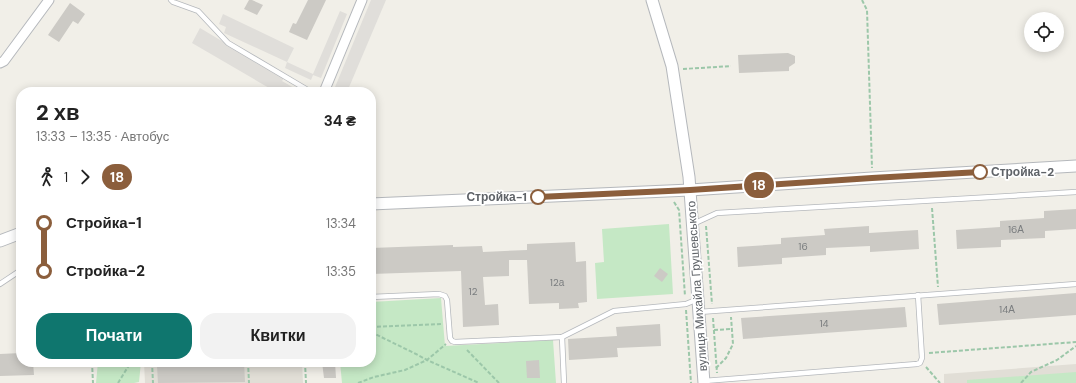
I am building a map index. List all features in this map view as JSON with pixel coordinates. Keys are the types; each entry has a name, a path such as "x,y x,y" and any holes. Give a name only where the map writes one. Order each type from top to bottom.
{"street":[{"path":"0,63 4,60 49,0"},
{"path":"326,87 362,0"},
{"name":"вулиця Михайла Грушевського","path":"652,0 672,70 689,177 704,382"},
{"path":"376,204 690,190 1076,166"},
{"path":"0,241 16,235"}],"lane":[{"path":"171,0 198,12 228,43 303,87"},
{"path":"693,224 717,213 1076,192"},
{"path":"0,284 16,273"},
{"path":"699,312 1076,284"},
{"path":"376,297 439,294 445,296 448,300 450,338 452,341 460,342 562,337 614,312 686,304 698,299"},
{"path":"704,382 914,365 920,363 922,354 918,295"},
{"path":"562,337 564,383"}],"path":[{"path":"862,0 867,10 872,178"},
{"path":"672,70 731,66"},
{"path":"932,201 938,282"},
{"path":"706,217 717,380"},
{"path":"716,368 726,358 733,344 730,309"},
{"path":"376,327 449,323"},
{"path":"714,330 732,329"},
{"path":"376,334 427,360 479,383"},
{"path":"358,383 374,377 405,370 427,360 445,346 450,338"},
{"path":"460,342 499,383"},
{"path":"922,354 1076,342"},
{"path":"1021,383 1031,372 1057,360 1076,346"},
{"path":"921,360 931,374 940,383"},
{"path":"92,367 92,383"},
{"path":"118,383 128,367"},
{"path":"152,367 153,383"},
{"path":"248,367 249,383"},
{"path":"305,367 306,383"}],"shaded area":[{"path":"371,0 386,0 349,87 335,87"},
{"path":"340,11 347,14 321,78 313,75 311,80 285,68 287,62 313,74"},
{"path":"223,14 294,48 287,62 224,33 226,27 219,24"},
{"path":"200,28 284,78 282,81 292,87 267,87 192,43"},
{"path":"1076,364 1076,383 944,383 944,374"},
{"path":"144,367 302,367 303,383 145,383"}],"green space":[{"path":"669,224 673,294 597,299 595,263 604,262 602,229"},
{"path":"441,298 445,346 553,340 556,383 342,383 340,367 376,367 376,302"},
{"path":"98,367 140,367 139,382 96,383"},
{"path":"1076,372 1076,383 967,383 967,380"}],"building":[{"path":"249,0 263,5 257,15 244,9"},
{"path":"308,0 326,0 307,40 289,32 293,23 296,24"},
{"path":"70,3 85,14 78,24 73,21 59,42 48,35"},
{"path":"788,53 795,56 795,63 789,67 789,71 739,73 738,55"},
{"path":"1076,209 1076,229 1045,231 1045,238 1001,240 1001,247 957,249 956,230 1000,227 1000,221 1044,218 1044,211"},
{"path":"869,226 869,233 918,230 919,249 870,252 870,246 826,248 826,255 782,258 782,264 738,267 737,247 781,244 781,238 825,235 824,229"},
{"path":"575,242 576,262 586,261 587,302 578,303 579,308 559,309 559,303 529,304 527,260 509,260 509,276 483,277 485,305 498,304 499,325 463,327 461,271 376,274 376,248 453,245 453,247 482,246 483,252 527,250 527,244"},
{"path":"660,268 668,274 662,282 654,276"},
{"path":"1076,293 1076,315 939,325 937,304"},
{"path":"905,307 907,327 743,339 741,318"},
{"path":"660,324 661,346 617,348 618,357 569,360 568,339 617,336 616,327"},
{"path":"16,353 16,367 33,367 34,375 0,376 0,354"},
{"path":"539,360 540,378 527,378 526,361"},
{"path":"157,367 244,367 245,382 158,383"},
{"path":"323,367 335,367 336,378 324,378"}],"bus line":[{"name":"18","path":"538,197 690,190 980,172"}],"place":[{"name":"Стройка-2","path":"980,172"},
{"name":"Стройка-1","path":"538,197"}]}
